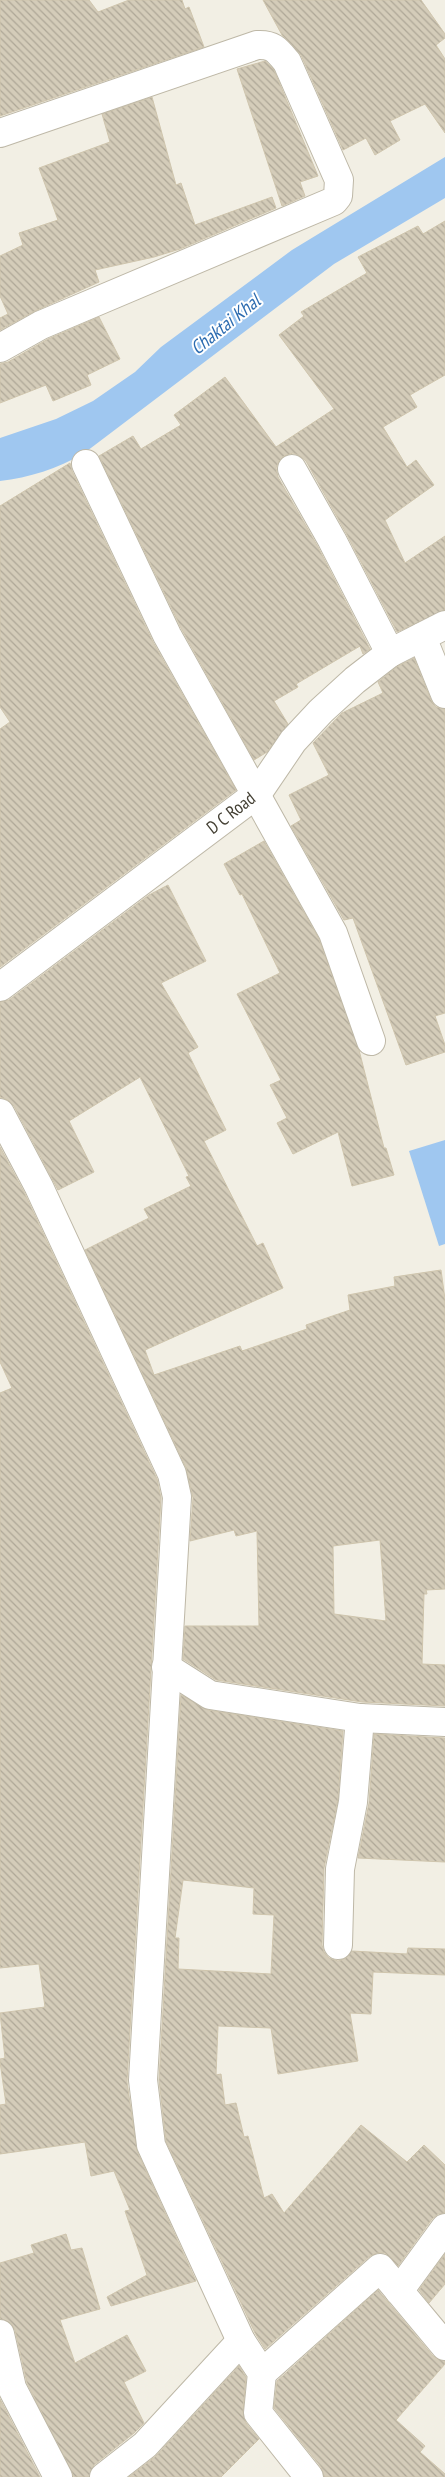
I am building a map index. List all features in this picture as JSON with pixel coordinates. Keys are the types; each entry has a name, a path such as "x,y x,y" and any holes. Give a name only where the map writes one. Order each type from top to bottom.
{"street":[{"path":"0,133 257,45 268,44 275,48 287,62 339,180 338,196 334,201 41,325 0,348"},
{"path":"86,464 167,635 333,933 371,1041"},
{"path":"292,469 332,540 390,653"},
{"path":"434,631 445,694"},
{"name":"D C Road","path":"0,987 257,794 298,735 355,680 390,653 434,631"},
{"path":"0,1113 39,1187 172,1474 177,1496 143,2080 152,2145 241,2341 262,2373 258,2413 309,2477"},
{"path":"166,1667 210,1695 360,1718 445,1722"},
{"path":"338,1945 340,1869 352,1802 360,1718"},
{"path":"399,2291 445,2228"},
{"path":"262,2373 380,2268 445,2346"},
{"path":"0,2334 12,2388 58,2477"},
{"path":"104,2477 145,2446 241,2341"}],"water":[{"name":"Chaktai Khal","path":"445,157 445,198 334,264 83,454 43,472 0,481 0,438 56,419 93,401 135,372 161,347 292,250"},
{"path":"445,1140 445,1244 439,1246 409,1151"}],"building":[{"path":"0,0 89,0 98,12 129,0 182,0 185,9 189,7 204,47 0,116"},
{"path":"263,0 421,0 445,34 445,38 436,45 445,59 445,133 425,104 390,121 400,140 375,155 366,138 343,150 301,55 282,35"},
{"path":"265,61 274,70 318,176 300,182 305,196 282,206 237,69"},
{"path":"152,97 176,185 181,183 195,225 272,197 276,208 180,249 154,257 95,270 99,282 35,311 0,330 0,318 8,314 0,296 0,256 23,245 19,233 58,220 39,168 110,142 102,114"},
{"path":"445,221 445,375 410,395 417,407 383,427 407,467 416,460 434,485 385,520 405,563 445,536 445,610 397,632 306,461 293,453 284,456 276,468 278,477 318,547 370,649 363,654 360,646 296,684 298,687 274,701 288,724 267,752 254,760 181,628 99,456 133,436 141,449 181,425 174,415 225,377 276,447 334,409 279,335 304,316 301,312 367,273 358,257 418,226 423,234"},
{"path":"99,317 120,359 87,375 91,385 53,401 46,385 0,403 0,364 8,362 48,339"},
{"path":"70,463 72,471 153,642 236,790 0,967 0,729 10,722 0,707 0,506"},
{"path":"414,658 431,700 436,707 445,709 445,1013 435,1016 445,1045 445,1052 406,1065 353,918 344,920 291,826 301,820 289,795 329,775 313,743 342,713 383,693 378,682 398,666"},
{"path":"264,841 319,939 359,1050 384,1148 386,1148 394,1175 352,1186 338,1132 293,1154 277,1123 287,1118 270,1085 281,1080 237,994 280,973 242,894 240,895 224,864"},
{"path":"168,885 206,961 161,983 198,1047 188,1053 226,1130 204,1141 257,1246 263,1243 283,1288 145,1350 154,1375 240,1346 242,1351 307,1329 306,1325 350,1310 348,1295 395,1286 394,1277 441,1270 445,1299 445,1589 426,1590 427,1594 424,1594 422,1664 445,1665 445,1706 362,1702 216,1680 183,1659 185,1626 259,1626 257,1531 236,1536 234,1530 190,1541 193,1498 186,1468 85,1250 149,1218 144,1209 191,1186 186,1177 189,1176 140,1077 69,1121 94,1172 58,1190 14,1106 8,1100 0,1097 0,1002 9,1000 149,895","holes":["380,1540 386,1621 334,1614 333,1546"]},
{"path":"0,1147 25,1194 157,1479 161,1498 127,2082 137,2151 196,2281 111,2306 107,2297 147,2275 125,2211 130,2210 114,2171 91,2176 85,2142 0,2154 0,2105 6,2104 0,2062 0,2059 5,2058 0,2013 45,2007 39,1964 0,1968 0,1393 12,1388 0,1362"},
{"path":"181,1695 208,1710 343,1731 338,1800 324,1868 322,1945 324,1952 329,1958 338,1961 346,1958 352,1951 407,1954 408,1948 445,1949 445,1975 373,1972 371,2014 350,2013 358,2061 278,2074 271,2028 218,2026 216,2075 221,2074 225,2105 236,2103 244,2137 248,2136 264,2198 272,2194 284,2213 361,2125 407,2162 424,2145 445,2165 445,2213 438,2214 432,2219 398,2266 385,2253 377,2253 370,2256 265,2349 255,2333 166,2141 159,2080","holes":["183,1880 254,1888 253,1914 274,1915 271,1974 178,1969 179,1938 175,1938"]},
{"path":"374,1734 445,1738 445,1862 358,1858 369,1803"},
{"path":"66,2234 71,2250 82,2248 100,2309 60,2320 75,2363 127,2335 146,2371 124,2382 144,2423 94,2465 89,2477 74,2477 27,2383 15,2330 11,2323 0,2319 0,2263 34,2253 31,2245"},
{"path":"445,2254 445,2284 429,2303 419,2290"},
{"path":"378,2290 433,2356 445,2361 445,2364 396,2420 425,2446 420,2452 445,2474 445,2477 324,2477 321,2467 274,2408 277,2381"},
{"path":"239,2366 246,2377 243,2412 246,2423 259,2439 221,2477 129,2477 156,2456"},
{"path":"0,2399 40,2477 0,2477"}]}
